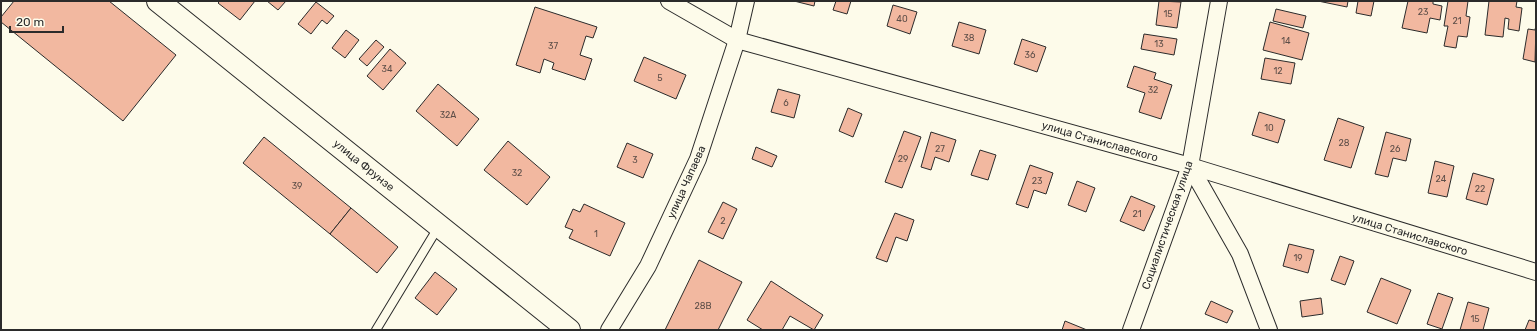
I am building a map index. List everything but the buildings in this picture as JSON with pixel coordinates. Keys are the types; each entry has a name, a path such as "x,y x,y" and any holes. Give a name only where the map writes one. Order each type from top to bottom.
{"main road":[{"name":"улица Фрунзе","path":"158,1 569,330"}],"street":[{"name":"улица Станиславского","path":"668,1 737,40 1190,166 1536,272"},
{"name":"улица Чапаева","path":"609,330 648,266 698,159 737,40 746,1"},
{"name":"Социалистическая улица","path":"1131,330 1190,166 1219,1"},
{"path":"1190,166 1240,254 1269,330"}],"lane":[{"path":"376,330 440,226"}]}
